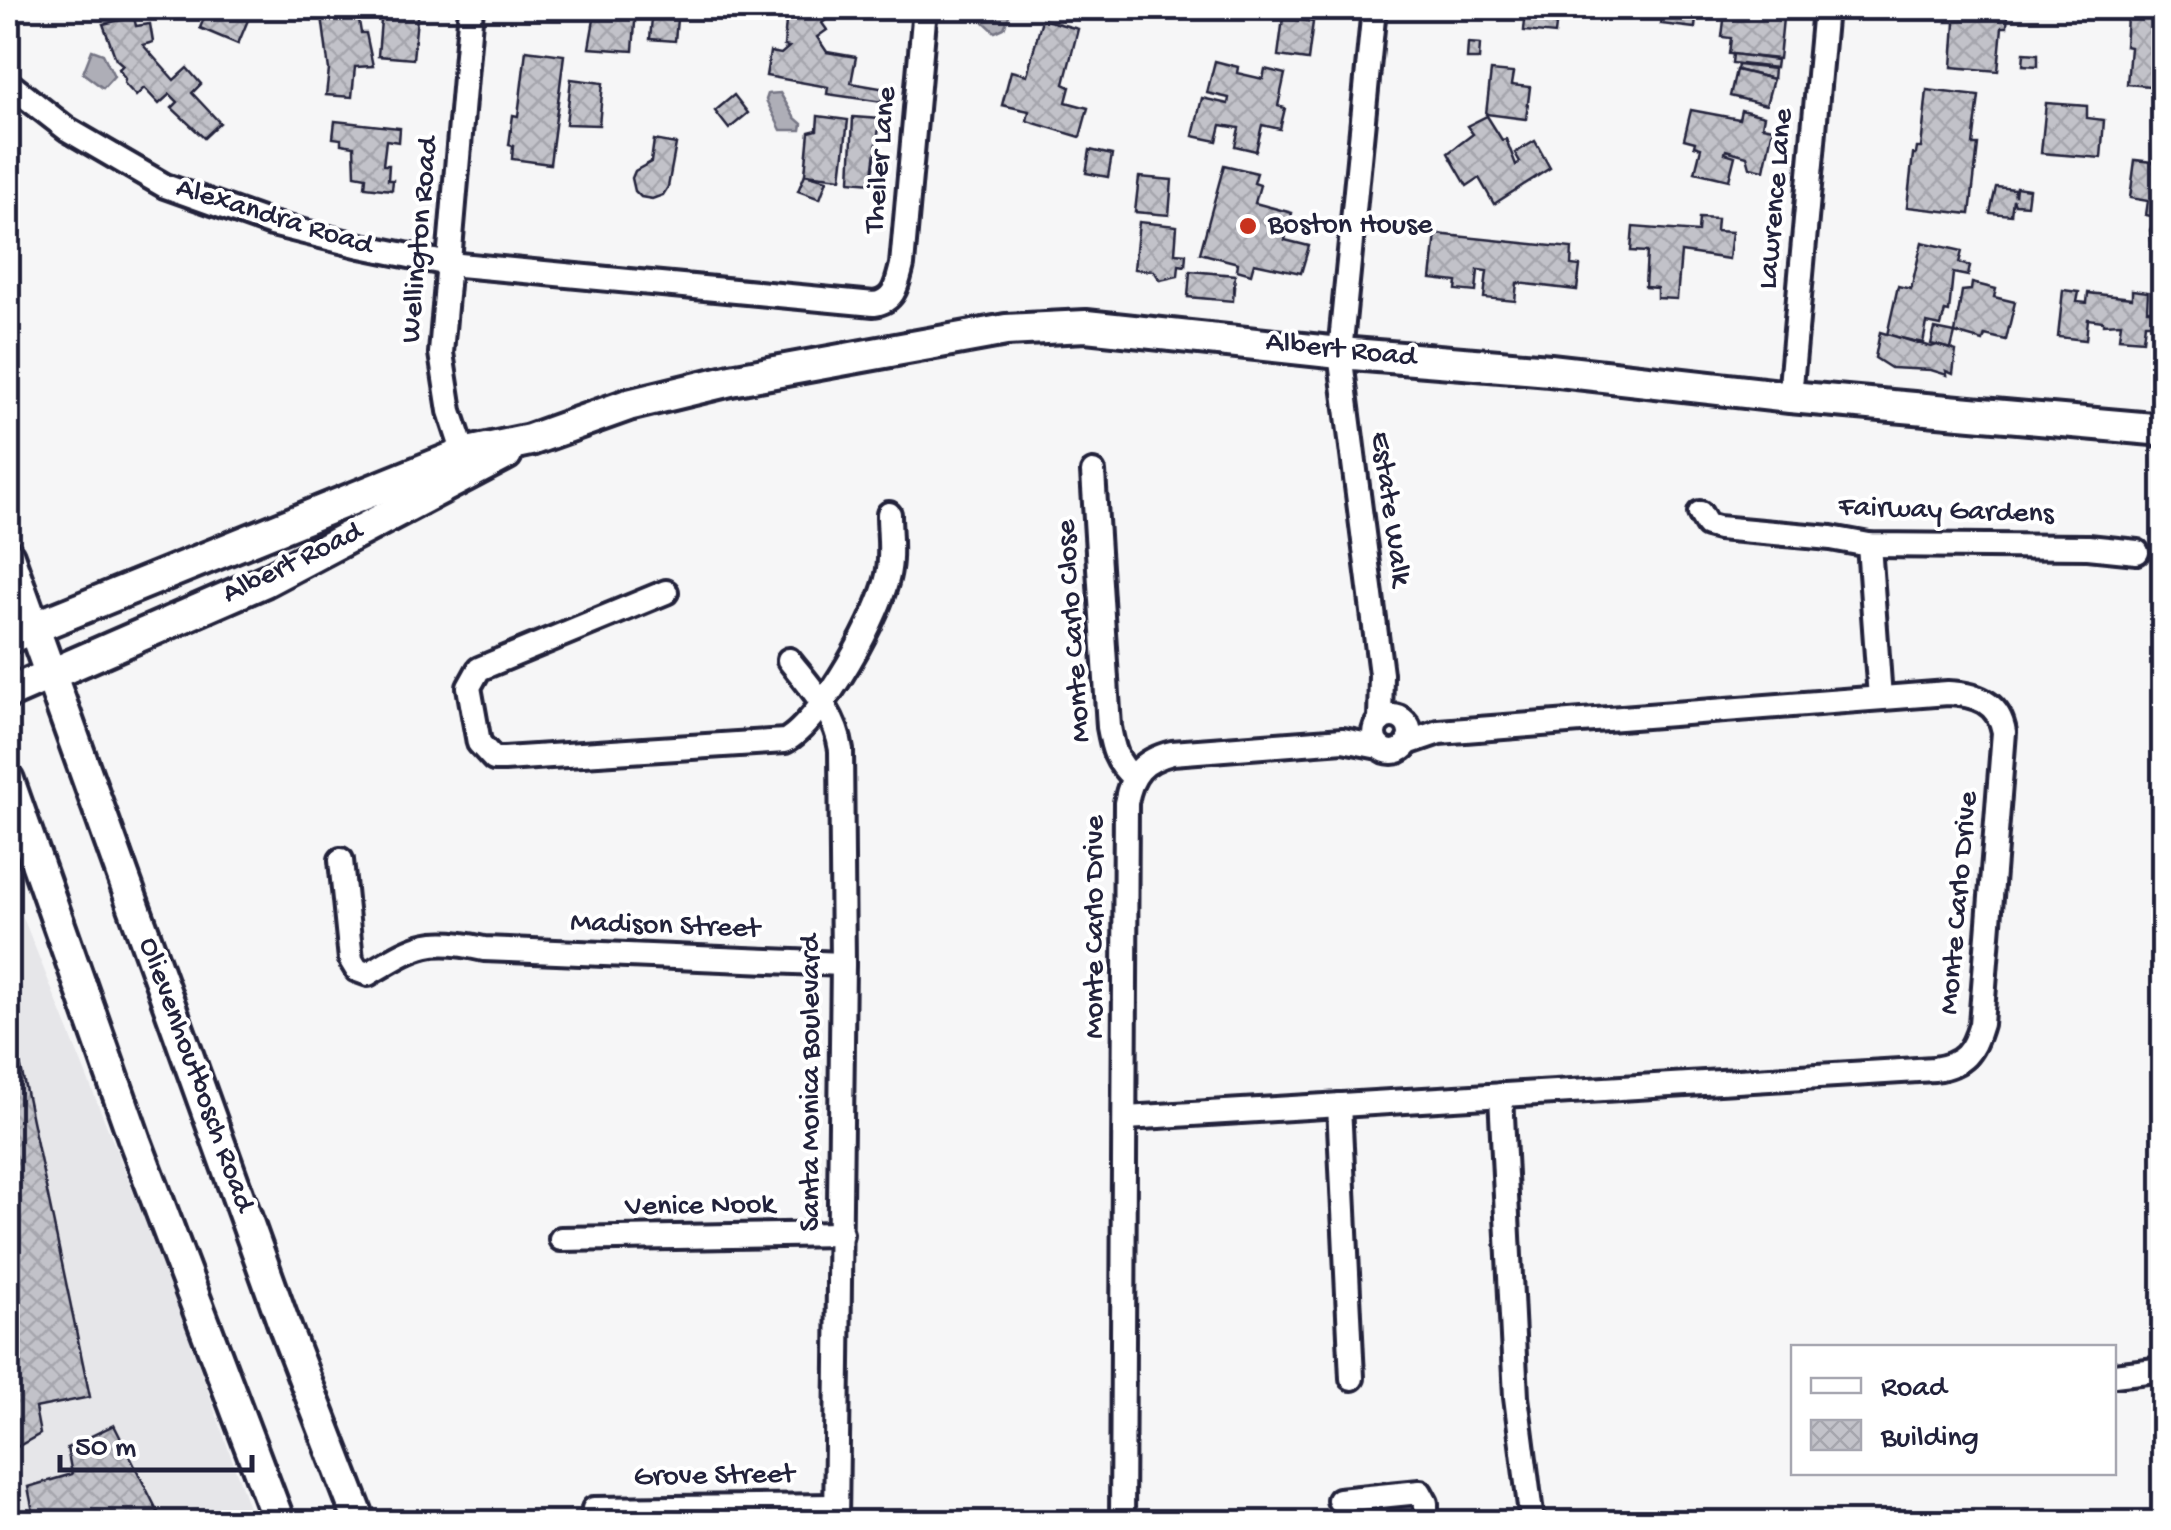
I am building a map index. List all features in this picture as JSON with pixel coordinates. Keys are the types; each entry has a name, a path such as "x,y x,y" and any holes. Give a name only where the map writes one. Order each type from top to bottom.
{"street":[{"name":"Wellington Road","path":"467,464 442,369 471,8"},
{"name":"Theiler Lane","path":"449,264 874,304 890,298 902,265 925,8"},
{"name":"Estate Walk","path":"1374,8 1340,352 1391,730"},
{"name":"Lawrence Lane","path":"1790,396 1825,8"},
{"name":"Alexandra Road","path":"8,84 67,129 165,186 272,224 449,264"},
{"name":"Albert Road","path":"21,632 628,406 732,380 1006,330 1086,326 2164,430"},
{"name":"Albert Road","path":"8,693 264,581 467,464"},
{"name":"Monte Carlo Close","path":"1094,472 1109,727 1114,752 1133,777"},
{"name":"Fairway Gardens","path":"1700,513 1707,525 1718,528 1831,538 1868,546 2137,552"},
{"path":"666,592 479,668 468,687 479,743 494,758 504,759 785,741 796,735 823,703 875,616 890,570 890,514"},
{"path":"1868,546 1880,698"},
{"path":"8,556 21,632"},
{"name":"Olievenhoutbosch Road","path":"21,632 50,676 286,1330 360,1522"},
{"name":"Santa Monica Boulevard","path":"789,660 823,703 838,732 841,750 844,964 835,1514"},
{"name":"Monte Carlo Drive","path":"1122,1522 1126,803 1133,777 1152,758 1172,753 1343,740 1391,730 1439,732 1962,693 1988,702 2002,722 1981,1024 1966,1059 1934,1069 1126,1118"},
{"path":"8,780 104,1052 280,1522"},
{"path":"8,842 104,1052"},
{"name":"Madison Street","path":"341,860 351,960 357,970 368,974 414,947 450,941 484,950 844,964"},
{"path":"1502,1095 1516,1397 1532,1522"},
{"path":"1338,1106 1352,1378"},
{"name":"Venice Nook","path":"561,1240 840,1234"},
{"path":"2116,1375 2164,1369"},
{"path":"1339,1500 1420,1492 1426,1503 1426,1522"},
{"name":"Grove Street","path":"594,1509 835,1514"}],"shaded area":[{"path":"970,8 997,8 1010,13 1004,28 995,32 983,21 967,15"},
{"path":"92,50 103,54 114,76 103,88 83,73"},
{"path":"780,93 802,124 801,130 781,130 766,100 768,94"},
{"path":"8,891 16,900 173,1291 254,1522 8,1522"}],"building":[{"path":"208,8 248,20 238,44 200,28"},
{"path":"330,8 357,8 361,33 366,33 373,66 355,67 352,97 326,95 329,70 322,16 331,13"},
{"path":"382,8 418,8 413,59 378,56"},
{"path":"596,8 636,8 633,51 589,48"},
{"path":"653,8 678,8 675,41 650,39"},
{"path":"787,8 852,8 850,16 834,14 822,23 827,30 817,37 827,52 856,57 851,83 886,89 883,102 827,94 828,87 766,76 770,52 781,54 789,47 784,46"},
{"path":"1526,8 1558,8 1555,34 1524,31"},
{"path":"1663,8 1697,8 1695,28 1661,24"},
{"path":"1742,8 1784,8 1779,59 1729,54 1731,38 1722,37 1725,12 1742,13"},
{"path":"1947,8 2008,11 2007,27 2002,27 1998,71 1952,67 1955,22 1946,22"},
{"path":"2133,8 2164,8 2161,87 2127,84 2127,18 2132,19"},
{"path":"134,17 136,26 150,24 153,42 143,45 174,80 187,68 201,84 192,93 220,123 204,138 172,108 178,102 170,94 159,104 144,88 136,96 124,83 119,69 123,65 116,59 103,24"},
{"path":"1283,18 1313,22 1308,60 1278,56"},
{"path":"1042,19 1078,29 1064,84 1070,87 1066,102 1088,108 1080,137 1027,121 1029,111 1002,105 1011,71 1027,75"},
{"path":"1468,43 1480,44 1479,59 1467,59"},
{"path":"526,50 564,55 550,164 512,159 513,146 509,145 513,115 518,116"},
{"path":"2024,53 2038,54 2038,66 2023,65"},
{"path":"1733,54 1777,60 1776,68 1732,63"},
{"path":"1215,61 1238,67 1237,73 1263,79 1265,69 1285,74 1278,106 1285,108 1280,129 1262,125 1256,151 1235,146 1239,128 1221,125 1217,141 1193,136 1202,98 1228,104 1229,98 1207,93"},
{"path":"1738,65 1774,69 1773,79 1737,70"},
{"path":"1736,70 1773,79 1766,105 1730,96"},
{"path":"1491,71 1513,73 1511,85 1530,87 1526,119 1486,114"},
{"path":"571,79 603,83 599,125 566,124"},
{"path":"1927,90 1979,96 1970,214 1907,207 1913,154 1921,148"},
{"path":"734,95 748,113 729,129 715,111"},
{"path":"2046,103 2087,106 2087,118 2104,120 2101,158 2041,153"},
{"path":"1691,110 1739,119 1741,110 1764,116 1762,126 1773,128 1764,170 1750,167 1747,156 1726,150 1725,153 1735,156 1729,180 1695,172 1701,148 1684,139"},
{"path":"818,116 848,120 841,178 805,174 809,132 817,130"},
{"path":"1487,116 1502,140 1506,139 1516,165 1520,162 1515,153 1535,141 1550,168 1494,204 1479,178 1467,186 1448,153 1473,134 1467,126"},
{"path":"853,117 880,119 872,183 850,181"},
{"path":"335,121 400,128 399,142 386,140 383,165 389,165 392,190 365,187 366,177 355,175 354,146 333,138"},
{"path":"654,140 676,144 668,187 663,195 652,199 635,191 632,178 635,171 651,162"},
{"path":"2164,144 2164,258 2153,258 2150,230 2156,217 2146,215 2148,201 2130,198 2135,160 2161,163"},
{"path":"1090,150 1112,155 1108,177 1086,173"},
{"name":"Boston House","path":"1224,165 1257,173 1254,183 1260,185 1255,203 1292,213 1285,240 1309,246 1301,273 1254,263 1251,274 1237,270 1238,263 1200,253"},
{"path":"805,174 827,180 820,199 798,191"},
{"path":"1139,177 1172,180 1169,215 1135,212"},
{"path":"1996,187 2014,189 2015,196 2016,187 2029,189 2027,205 2015,204 2013,199 2011,215 1990,213"},
{"path":"1699,218 1717,219 1716,231 1732,232 1729,259 1681,252 1677,299 1657,298 1657,288 1645,287 1647,252 1631,251 1633,227 1698,232"},
{"path":"1139,222 1177,226 1175,253 1186,254 1185,266 1179,265 1178,276 1160,280 1154,271 1134,269"},
{"path":"1436,234 1572,248 1571,265 1580,266 1577,290 1517,283 1515,301 1484,298 1487,271 1478,270 1476,292 1456,290 1457,282 1431,279"},
{"path":"1922,242 1962,251 1959,263 1970,266 1968,276 1953,273 1949,312 1945,311 1941,326 1927,323 1923,343 1887,335 1898,286 1911,289"},
{"path":"1190,271 1235,275 1233,301 1188,297"},
{"path":"1972,283 1996,289 1994,297 2015,302 2006,340 1985,335 1983,341 1955,333 1962,291 1971,290"},
{"path":"2063,290 2079,292 2077,302 2087,303 2088,293 2132,298 2132,290 2148,292 2151,323 2145,323 2143,340 2119,338 2121,323 2103,324 2088,319 2086,340 2058,337"},
{"path":"1935,329 1955,333 1951,349 1931,344"},
{"path":"1880,332 1956,351 1953,374 1891,368 1875,358"},
{"path":"16,1044 90,1397 35,1408 40,1434 8,1452 8,1048"},
{"path":"114,1425 163,1522 35,1522 28,1487 72,1474 67,1448"}],"place":[{"name":"Boston House","path":"1248,226"}]}
